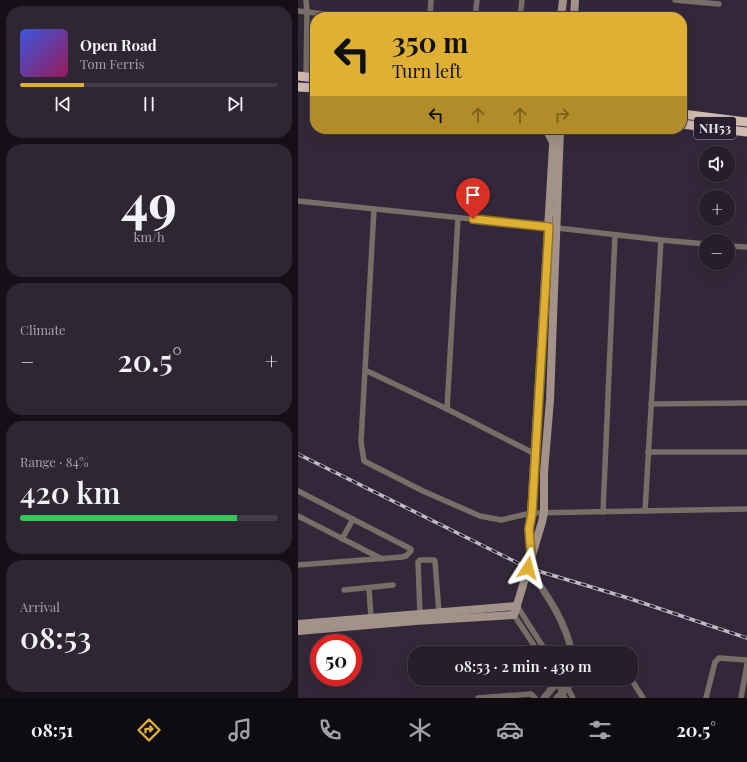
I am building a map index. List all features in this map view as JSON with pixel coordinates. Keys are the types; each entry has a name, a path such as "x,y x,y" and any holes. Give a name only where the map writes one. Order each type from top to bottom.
{"highway":[{"path":"298,87 310,88"},
{"name":"NH53","path":"687,114 747,122"},
{"name":"NH53","path":"687,125 747,132"}],"main road":[{"path":"562,12 563,0"},
{"path":"574,12 575,0"},
{"path":"551,134 557,140"},
{"path":"555,134 557,140"},
{"path":"298,631 415,621 514,615 544,512 544,472 550,400 553,227 557,140 559,134"},
{"path":"557,140 563,134"},
{"path":"531,554 529,529 532,513 535,454 553,227"},
{"path":"298,624 517,606"}],"street":[{"path":"306,0 306,77"},
{"path":"430,12 431,0"},
{"path":"476,12 477,0"},
{"path":"521,12 522,0"},
{"path":"675,0 701,1 719,4"},
{"path":"298,11 310,12"},
{"path":"298,201 699,243"},
{"path":"374,209 361,442 364,461 423,491 480,516 502,520 532,513 544,512 747,509"},
{"path":"448,409 458,218"},
{"path":"603,512 615,235"},
{"path":"645,511 661,240"},
{"path":"735,246 747,247"},
{"path":"365,370 448,409 535,454"},
{"path":"651,404 747,403"},
{"path":"648,452 747,452"},
{"path":"298,491 411,549 406,556 298,565"},
{"path":"298,516 382,559"},
{"path":"342,539 353,519"},
{"path":"420,614 418,562 420,560 436,561 439,613"},
{"path":"528,568 555,608 570,646"},
{"path":"344,590 393,585"},
{"path":"368,588 371,618"},
{"path":"517,606 543,646"},
{"path":"514,615 534,646"},
{"path":"706,698 716,660 719,658 747,660"},
{"path":"741,698 747,664"},
{"path":"544,698 554,686"},
{"path":"635,686 643,698"},
{"path":"478,698 531,694 535,698"},
{"path":"563,694 573,698"}],"railway":[{"path":"298,454 528,568 628,598 747,638"}],"route":[{"path":"473,219 549,227 532,513 529,529 531,554 528,568"}]}
